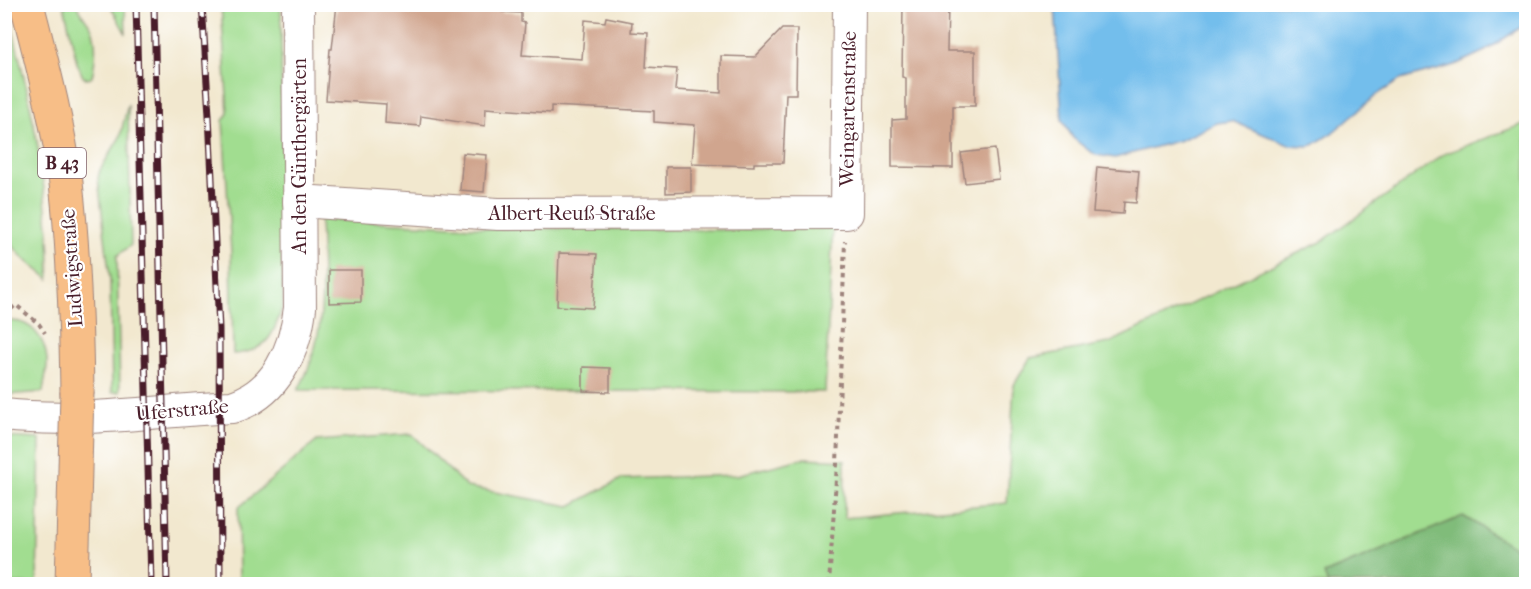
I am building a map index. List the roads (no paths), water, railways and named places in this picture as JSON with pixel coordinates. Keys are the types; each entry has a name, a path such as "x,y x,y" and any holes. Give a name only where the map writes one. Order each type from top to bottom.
{"main road":[{"name":"Ludwigstraße","path":"27,4 52,105 65,180 75,277 77,392 72,585"}],"street":[{"name":"An den Günthergärten","path":"298,4 300,308"},
{"name":"Weingartenstraße","path":"847,213 849,4"},
{"name":"Albert-Reuß-Straße","path":"299,201 498,214 847,213"},
{"name":"Uferstraße","path":"4,415 29,417 139,414 232,407 246,403 261,393 288,357 298,331 300,308"}],"water":[{"path":"1526,4 1526,24 1485,51 1455,65 1400,80 1378,94 1332,133 1313,145 1289,145 1232,121 1217,123 1181,140 1115,158 1096,155 1088,150 1073,138 1062,120 1055,5"}],"railway":[{"path":"136,4 151,584"},
{"path":"154,4 167,584"},
{"path":"202,4 219,329 220,584"}]}
